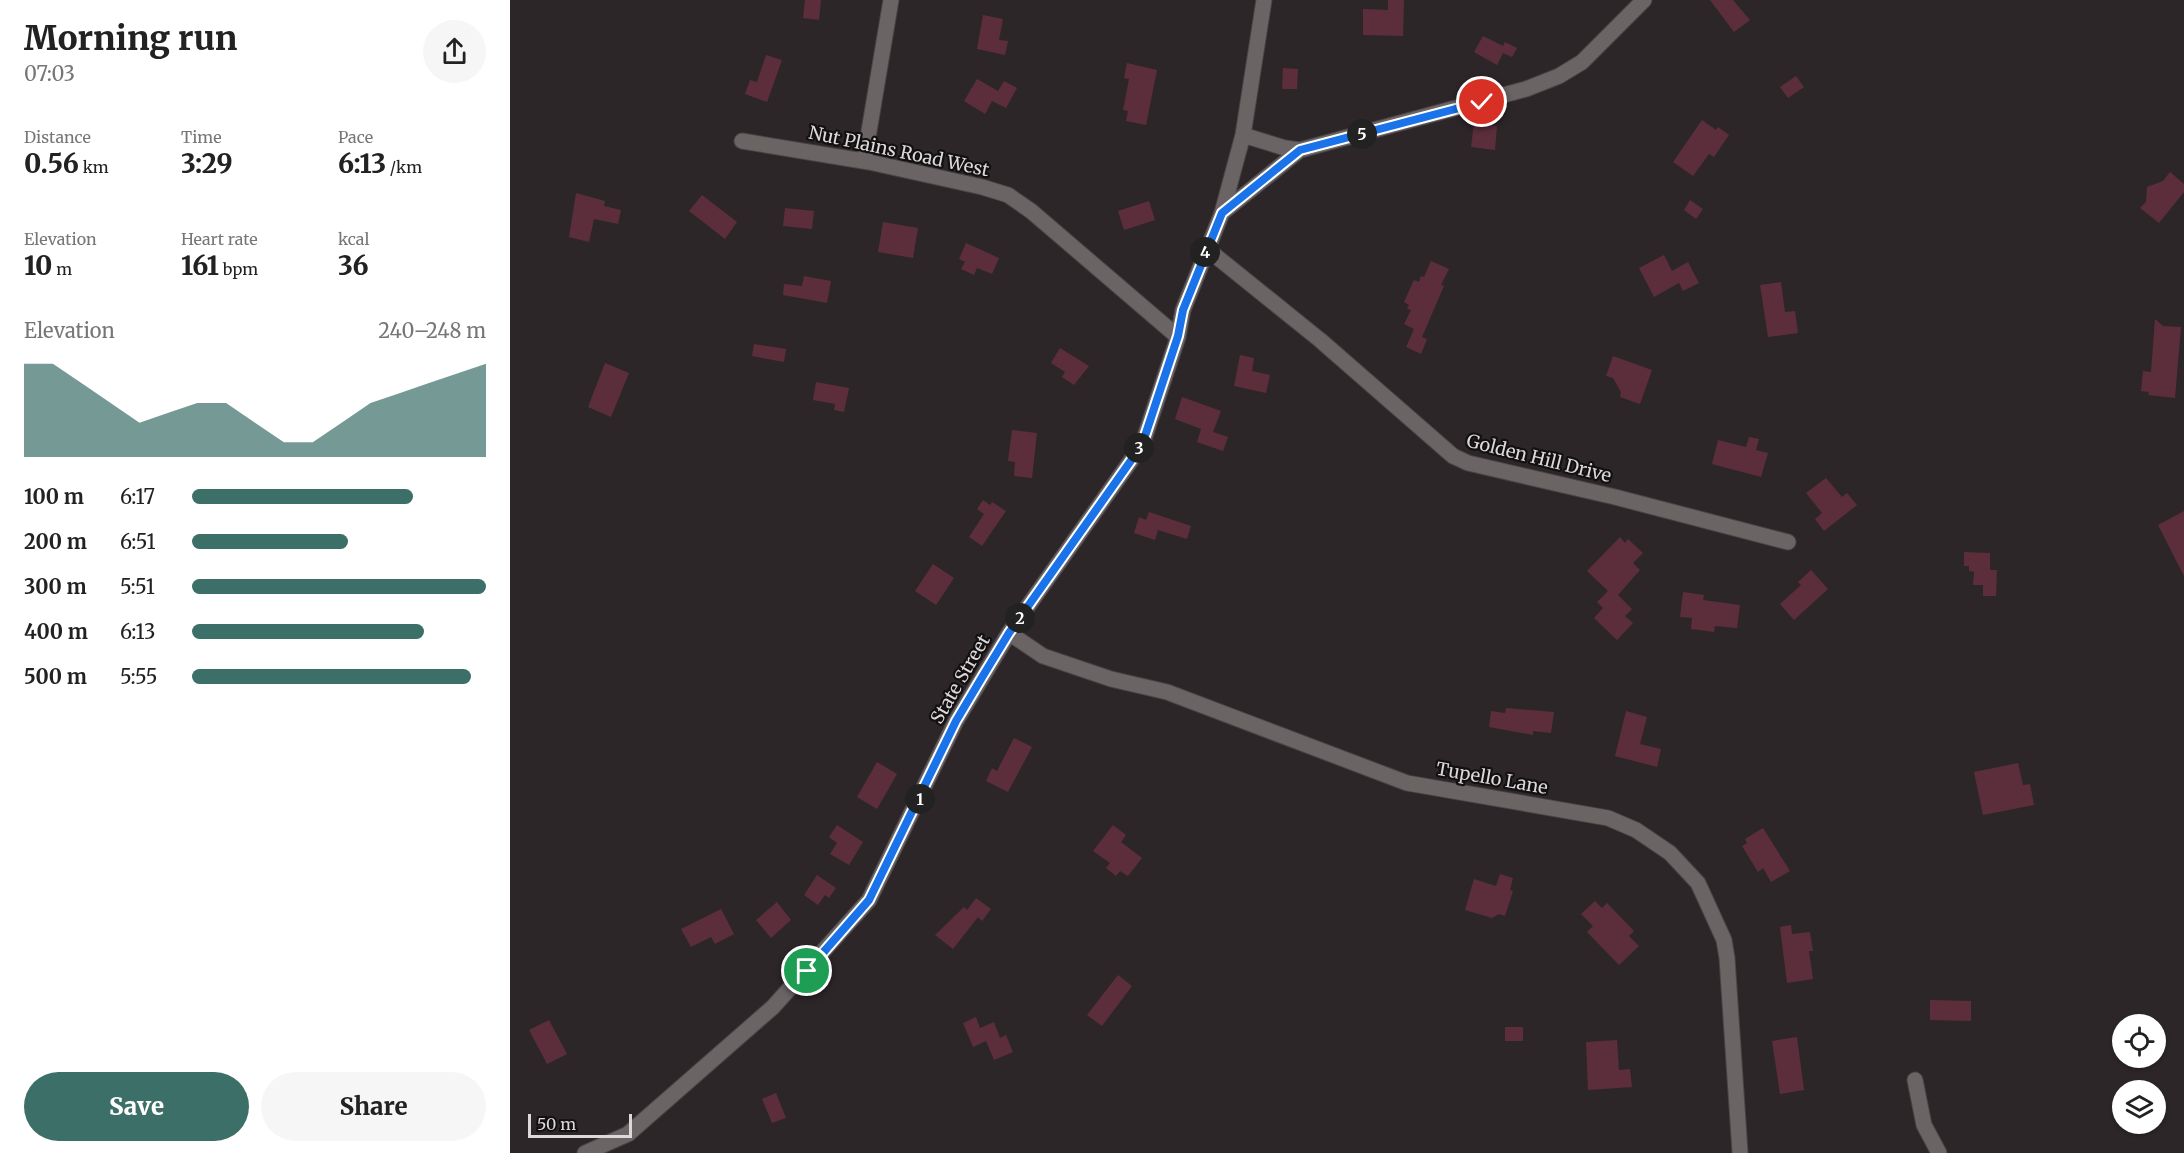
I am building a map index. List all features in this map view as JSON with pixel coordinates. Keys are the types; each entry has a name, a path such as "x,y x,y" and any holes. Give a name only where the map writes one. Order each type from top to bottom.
{"street":[{"path":"864,162 891,0"},
{"name":"State Street","path":"585,1153 628,1134 773,1007 869,900 956,721 1009,633 1142,445 1178,336 1183,310 1222,213 1243,135 1264,0"},
{"path":"1243,135 1285,148 1300,150 1482,102 1559,76 1582,62 1644,0"},
{"name":"Nut Plains Road West","path":"742,141 864,162 982,187 1008,195 1031,211 1178,336"},
{"path":"1222,213 1300,150"},
{"name":"Golden Hill Drive","path":"1207,249 1320,340 1454,456 1468,463 1615,497 1788,542"},
{"name":"Tupello Lane","path":"1009,633 1043,656 1111,679 1167,692 1407,783 1608,818 1655,842 1698,883 1724,940 1740,1152"},
{"path":"1915,1080 1924,1125 1939,1153"}],"building":[{"path":"805,0 821,0 819,20 803,18"},
{"path":"1388,0 1404,0 1403,36 1363,35 1363,9 1388,10"},
{"path":"1710,0 1733,0 1750,20 1734,32"},
{"path":"983,15 1003,19 999,40 1008,41 1005,55 977,49"},
{"path":"1483,36 1503,46 1505,42 1517,48 1512,57 1503,53 1497,65 1474,52"},
{"path":"766,55 782,60 767,102 745,94 750,80 757,82"},
{"path":"1127,63 1157,70 1146,125 1126,121 1128,111 1123,110 1129,79 1124,78"},
{"path":"1283,68 1298,69 1297,89 1282,89"},
{"path":"1796,76 1804,87 1788,98 1780,87"},
{"path":"977,79 998,91 1004,81 1017,88 1006,108 992,101 985,114 964,101"},
{"path":"1702,120 1716,130 1718,127 1729,135 1714,157 1709,154 1693,176 1673,162"},
{"path":"1474,123 1497,126 1495,150 1471,147"},
{"path":"2170,172 2184,184 2184,192 2159,223 2140,208 2146,202 2147,187 2163,181"},
{"path":"576,193 605,201 604,206 621,210 618,224 594,219 589,242 569,237"},
{"path":"702,195 737,222 725,239 689,211"},
{"path":"1690,200 1703,209 1696,219 1684,210"},
{"path":"1149,201 1155,220 1124,230 1118,211"},
{"path":"785,208 814,211 812,229 783,226"},
{"path":"883,222 918,228 913,258 878,252"},
{"path":"966,243 999,258 992,274 977,268 974,275 961,269 965,262 959,259"},
{"path":"1664,255 1672,271 1688,262 1699,283 1683,291 1679,283 1654,297 1639,268"},
{"path":"1431,261 1449,269 1422,337 1427,339 1421,354 1406,347 1414,329 1404,324 1411,310 1407,309 1409,305 1404,302 1414,280 1419,282 1421,276 1424,277"},
{"path":"804,276 831,281 827,303 783,295 784,284 802,286"},
{"path":"1781,282 1785,312 1795,311 1798,333 1768,337 1760,285"},
{"path":"2155,319 2163,326 2181,327 2175,398 2148,395 2149,392 2141,391 2143,371 2151,372"},
{"path":"754,344 786,349 784,362 752,356"},
{"path":"1060,348 1089,366 1074,385 1062,377 1065,372 1051,363"},
{"path":"1240,355 1254,358 1252,371 1270,375 1266,393 1234,386"},
{"path":"1613,356 1652,370 1640,404 1620,397 1621,392 1613,378 1606,376"},
{"path":"605,363 629,373 611,417 588,407"},
{"path":"816,382 849,388 844,412 834,410 835,404 813,400"},
{"path":"1182,397 1221,411 1213,432 1228,437 1223,451 1197,442 1201,429 1175,419"},
{"path":"1012,430 1037,433 1032,478 1014,476 1015,462 1008,461"},
{"path":"1749,437 1759,439 1756,450 1768,453 1761,477 1712,464 1718,440 1746,447"},
{"path":"1826,478 1842,497 1847,493 1857,505 1824,531 1815,519 1822,513 1806,493"},
{"path":"983,500 990,505 992,502 1006,511 982,546 969,537 984,514 977,509"},
{"path":"2184,511 2184,576 2158,525"},
{"path":"1149,512 1191,526 1187,539 1158,530 1155,540 1134,533 1139,517 1146,520"},
{"path":"1620,537 1625,543 1628,539 1643,553 1633,563 1640,570 1618,595 1632,609 1625,616 1633,623 1617,640 1594,618 1603,608 1597,602 1608,591 1587,571"},
{"path":"1964,552 1990,553 1990,570 1997,570 1996,596 1983,596 1983,585 1973,585 1974,572 1969,571 1969,566 1964,566"},
{"path":"933,564 954,578 936,605 915,591"},
{"path":"1811,570 1828,589 1794,620 1780,604 1801,585 1798,582"},
{"path":"1683,592 1704,595 1703,600 1740,605 1737,628 1715,626 1714,632 1691,629 1692,618 1680,617"},
{"path":"1506,708 1554,712 1551,733 1533,731 1533,735 1489,727 1491,711 1505,713"},
{"path":"1626,711 1647,717 1640,744 1661,749 1657,767 1615,756"},
{"path":"1014,738 1032,747 1008,792 986,781 992,768 997,771"},
{"path":"877,762 897,774 877,809 857,797"},
{"path":"2018,763 2023,785 2030,784 2034,805 1983,815 1974,772"},
{"path":"837,825 863,842 849,865 830,854 837,843 829,837"},
{"path":"1113,825 1126,835 1121,842 1142,858 1128,876 1120,871 1116,876 1106,868 1110,863 1093,851"},
{"path":"1763,828 1790,871 1771,882 1763,868 1758,872 1742,846 1747,843 1745,839"},
{"path":"1500,874 1513,878 1510,890 1513,891 1505,916 1499,914 1492,918 1465,910 1474,879 1496,886"},
{"path":"817,875 836,888 829,898 825,895 818,905 804,895"},
{"path":"976,898 991,909 982,921 978,917 953,949 935,935 964,907 967,910"},
{"path":"1595,901 1602,908 1607,903 1634,931 1629,936 1639,946 1619,965 1587,932 1593,926 1581,914"},
{"path":"777,902 791,920 771,938 756,920"},
{"path":"721,909 734,934 715,944 711,937 691,947 681,929"},
{"path":"1791,925 1792,934 1810,932 1813,951 1809,951 1813,979 1787,983 1780,927"},
{"path":"1118,975 1132,986 1102,1026 1087,1015"},
{"path":"1930,1000 1971,1001 1971,1021 1930,1020"},
{"path":"976,1017 980,1028 994,1022 1000,1038 1006,1035 1013,1052 994,1060 986,1041 973,1047 963,1023"},
{"path":"549,1020 567,1054 547,1064 529,1030"},
{"path":"1505,1027 1523,1027 1523,1041 1505,1041"},
{"path":"1797,1037 1804,1090 1780,1094 1772,1041"},
{"path":"1617,1040 1619,1070 1630,1069 1632,1087 1588,1090 1586,1042"},
{"path":"776,1093 786,1118 772,1123 762,1099"}],"route":[{"path":"807,971 841,935 869,900 956,721 981,679 1009,633 1142,445 1178,336 1183,310 1222,213 1300,150 1482,102"}]}
